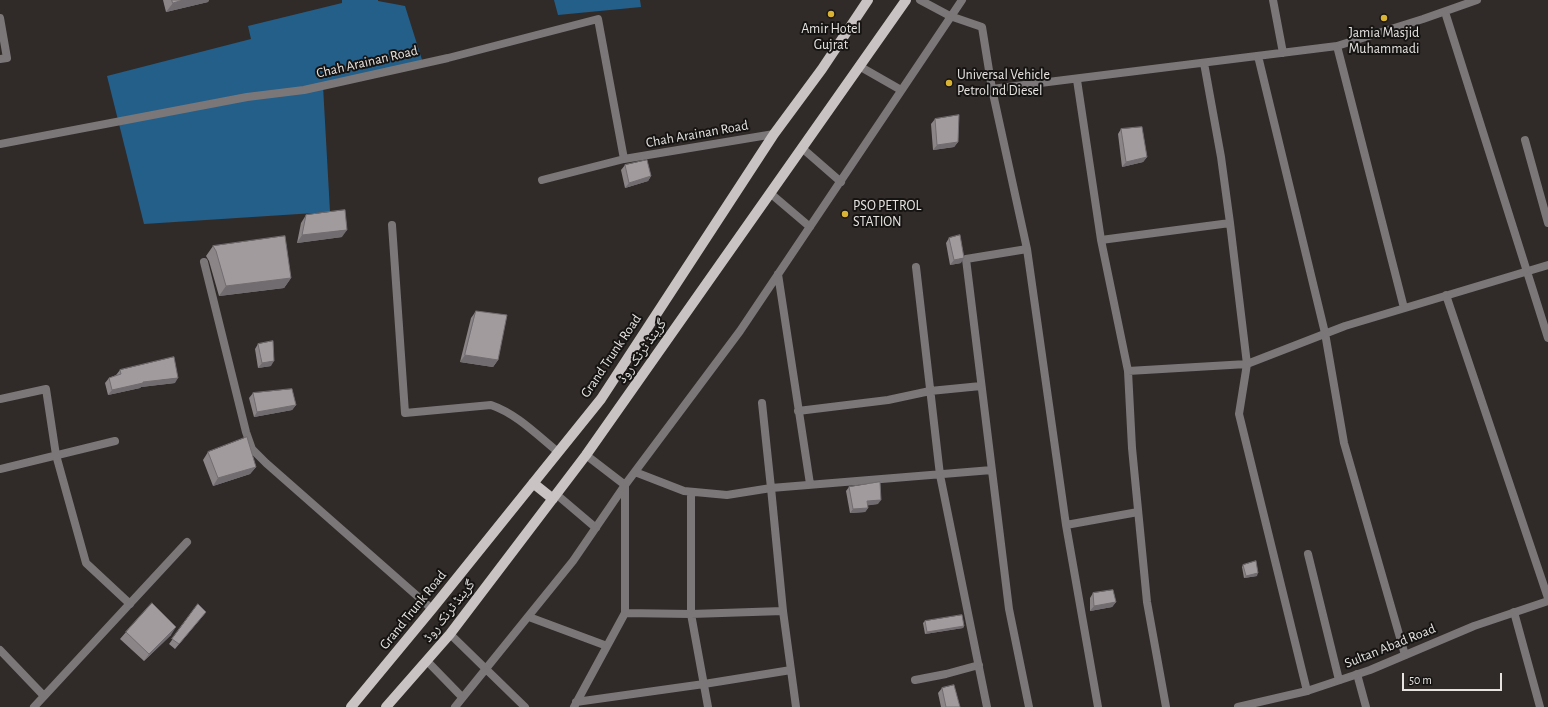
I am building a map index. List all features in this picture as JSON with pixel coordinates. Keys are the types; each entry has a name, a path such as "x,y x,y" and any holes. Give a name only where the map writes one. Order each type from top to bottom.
{"main road":[{"name":"Grand Trunk Road","path":"351,707 601,399 774,134 822,69 868,0"},
{"name":"گرینڈ ٹرنک روڈ","path":"386,707 450,634 586,455 906,0"},
{"path":"533,483 554,496"}],"street":[{"path":"920,0 950,16 982,27 992,89 1027,250 1066,524 1098,707"},
{"path":"455,707 573,561 625,485 740,331 962,0"},
{"path":"1274,0 1283,53"},
{"path":"992,89 1077,80 1337,46 1445,12 1477,0"},
{"path":"1445,12 1548,338"},
{"path":"0,18 7,58 0,59"},
{"name":"Chah Arainan Road","path":"0,144 246,97 304,90 448,58 598,19 624,160"},
{"path":"1337,46 1404,308"},
{"path":"1258,56 1325,333 1344,443 1406,655"},
{"path":"1204,63 1230,223 1247,364 1239,414 1307,691"},
{"path":"859,66 901,90"},
{"path":"1077,80 1100,240 1128,371 1132,448 1147,602 1166,707"},
{"name":"Chah Arainan Road","path":"542,180 624,160 774,134"},
{"path":"1525,140 1548,223"},
{"path":"802,148 840,182"},
{"path":"770,193 810,227"},
{"path":"1100,240 1230,223"},
{"path":"392,226 405,413 491,405 503,409 514,416 558,452"},
{"path":"1027,250 966,259 1009,609 1029,707"},
{"path":"204,262 246,432 252,449 432,609"},
{"path":"1128,371 1247,364 1345,326 1548,265"},
{"path":"916,267 940,475 987,707"},
{"path":"778,274 810,484"},
{"path":"1446,295 1548,598"},
{"path":"798,411 888,400 930,391 981,386"},
{"path":"0,399 46,389 56,455 86,563 130,604"},
{"path":"762,403 783,611 796,707"},
{"path":"0,469 115,441"},
{"path":"586,455 625,485"},
{"path":"635,472 684,491 726,495 810,484 992,470"},
{"path":"575,705 624,613 625,485"},
{"path":"691,492 691,614 708,707"},
{"path":"554,496 596,528"},
{"path":"1066,524 1138,512"},
{"path":"34,707 188,542"},
{"path":"1308,554 1338,680"},
{"name":"Sultan Abad Road","path":"1238,707 1254,705 1307,691 1370,670 1474,626 1548,601"},
{"path":"624,613 691,614 783,611"},
{"path":"1514,612 1540,707"},
{"path":"529,617 607,646"},
{"path":"450,634 525,707"},
{"path":"0,650 44,696"},
{"path":"427,661 462,697"},
{"path":"915,680 946,674 979,665"},
{"path":"575,705 791,670"},
{"path":"1357,674 1366,707"}],"water":[{"path":"342,0 378,0 405,6 423,63 323,86 330,212 144,224 107,76 251,39 248,26 342,3"},
{"path":"554,0 640,0 641,7 558,15"}],"building":[{"path":"172,0 183,0 173,3"},
{"path":"959,115 958,142 937,145 935,119"},
{"path":"1142,127 1147,157 1126,162 1121,129"},
{"path":"647,160 651,176 629,183 625,165"},
{"path":"345,210 347,230 302,235 306,215"},
{"path":"960,235 964,258 954,260 949,238"},
{"path":"285,236 291,278 226,286 216,251 213,246"},
{"path":"476,311 507,315 498,360 465,355"},
{"path":"273,341 274,361 262,363 258,344"},
{"path":"174,357 178,378 143,382 112,390 109,378 121,374 120,370"},
{"path":"292,389 296,405 257,412 253,393"},
{"path":"247,437 256,467 218,478 208,452"},
{"path":"880,482 881,500 867,501 868,508 853,509 849,487"},
{"path":"1256,561 1258,573 1246,576 1243,565"},
{"path":"1113,590 1116,602 1094,606 1093,593"},
{"path":"152,603 176,627 149,654 126,632"},
{"path":"198,604 206,612 179,644 172,639"},
{"path":"962,615 964,626 927,632 925,621"},
{"path":"954,685 960,707 946,707 942,688"}],"place":[{"name":"Amir Hotel Gujrat","path":"831,14"},
{"name":"Jamia Masjid Muhammadi","path":"1384,18"},
{"name":"Universal Vehicle Petrol nd Diesel","path":"949,83"},
{"name":"PSO PETROL STATION","path":"845,214"}]}
